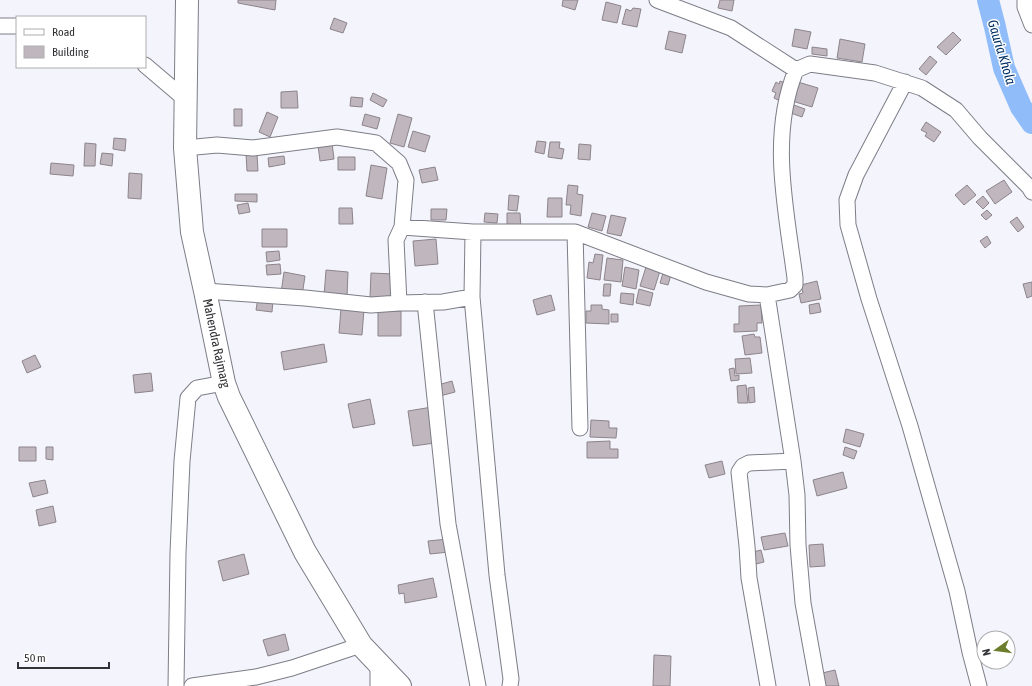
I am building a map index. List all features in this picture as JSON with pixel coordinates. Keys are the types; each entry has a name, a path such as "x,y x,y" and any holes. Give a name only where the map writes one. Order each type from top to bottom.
{"highway":[{"name":"Mahendra Rajmarg","path":"187,0 185,148 192,232 224,383 229,397 305,552 361,645 400,686"}],"street":[{"path":"657,0 681,4 731,28 796,70"},
{"path":"1025,0 1032,24"},
{"path":"0,26 16,26"},
{"path":"402,227 473,232 575,232 706,282 749,294 767,295 790,290 795,285 795,278 780,155 783,117 790,84 796,70 810,64 875,73 922,88 956,110 980,138 1029,187 1032,192"},
{"path":"146,66 185,99"},
{"path":"905,82 856,175 847,200 848,225 869,299 910,426 957,591 979,686"},
{"path":"185,148 216,145 253,148 337,137 376,143 399,163 406,180 402,227 396,240 400,303"},
{"path":"473,232 472,297 497,567 511,679 510,686"},
{"path":"575,232 580,428"},
{"path":"205,291 305,298 371,305 443,302 472,297"},
{"path":"767,295 793,461 797,495 798,545 803,603 818,686"},
{"path":"425,302 448,524 478,686"},
{"path":"176,686 178,553 182,461 188,398 197,388 224,383"},
{"path":"768,686 749,578 747,546 738,472 743,466 749,463 793,461"},
{"path":"192,686 256,677 292,668 361,645"},
{"path":"378,663 378,686"}],"building":[{"path":"238,0 276,0 275,10 238,3"},
{"path":"563,0 578,0 575,10 562,6"},
{"path":"720,0 734,0 732,11 718,8"},
{"path":"606,2 621,6 617,23 602,20"},
{"path":"633,8 641,9 637,27 622,24 626,9 631,11"},
{"path":"334,18 347,23 343,33 330,29"},
{"path":"795,29 811,32 807,49 792,46"},
{"path":"669,31 686,35 682,53 665,49"},
{"path":"953,32 961,40 946,55 937,47"},
{"path":"840,39 865,44 862,62 837,58"},
{"path":"812,47 827,49 827,56 812,54"},
{"path":"930,56 937,62 926,75 919,69"},
{"path":"780,81 788,84 780,101 774,98 776,93 772,91 776,82 779,84"},
{"path":"798,82 818,88 812,107 792,101"},
{"path":"297,91 298,108 281,108 281,92"},
{"path":"373,93 387,100 383,107 370,100"},
{"path":"351,97 363,98 362,107 350,106"},
{"path":"791,104 805,109 802,117 788,112"},
{"path":"234,109 242,109 242,126 234,126"},
{"path":"267,112 278,117 270,137 259,132"},
{"path":"365,114 380,118 377,129 362,125"},
{"path":"398,114 412,118 404,147 390,143"},
{"path":"926,122 941,132 934,142 925,136 927,133 921,130"},
{"path":"413,131 430,136 425,152 408,147"},
{"path":"114,138 126,139 125,151 113,149"},
{"path":"537,141 546,142 544,154 535,152"},
{"path":"550,142 560,142 559,148 564,149 562,159 548,157"},
{"path":"85,143 96,144 95,166 84,166"},
{"path":"332,143 334,159 320,161 318,145"},
{"path":"579,144 591,145 590,160 578,159"},
{"path":"102,153 113,154 112,166 100,164"},
{"path":"246,154 257,154 258,171 247,171"},
{"path":"284,156 285,164 269,167 268,158"},
{"path":"338,157 355,157 355,170 338,170"},
{"path":"51,163 74,165 73,176 50,174"},
{"path":"371,165 387,168 382,199 366,196"},
{"path":"435,167 438,180 422,183 419,170"},
{"path":"129,173 142,174 141,199 128,198"},
{"path":"1004,180 1012,192 995,204 986,191"},
{"path":"568,185 578,186 577,194 583,195 581,216 570,214 571,205 566,205"},
{"path":"967,185 976,195 964,205 955,195"},
{"path":"235,194 257,194 257,202 235,201"},
{"path":"509,195 519,196 517,211 508,210"},
{"path":"983,196 989,203 983,209 976,202"},
{"path":"548,198 562,198 562,217 547,217"},
{"path":"248,203 250,212 239,214 237,205"},
{"path":"339,208 352,208 353,224 339,224"},
{"path":"431,209 447,209 446,220 431,220"},
{"path":"987,210 992,215 986,220 981,215"},
{"path":"485,213 498,214 497,223 484,222"},
{"path":"507,213 520,213 521,229 507,229"},
{"path":"592,213 606,216 602,231 588,227"},
{"path":"611,215 626,218 621,236 607,233"},
{"path":"1017,217 1024,227 1018,232 1010,222"},
{"path":"262,229 287,229 287,247 262,247"},
{"path":"987,236 991,243 985,248 980,241"},
{"path":"436,239 438,264 415,266 413,241"},
{"path":"279,251 280,260 267,262 266,252"},
{"path":"595,254 603,255 600,280 587,278 589,262 593,263"},
{"path":"607,258 623,260 621,282 604,280"},
{"path":"280,264 281,274 267,275 266,265"},
{"path":"625,267 639,270 636,289 622,286"},
{"path":"646,267 660,271 654,290 640,286"},
{"path":"326,270 348,272 347,297 324,296"},
{"path":"284,272 305,276 302,296 281,293"},
{"path":"371,273 394,274 393,300 370,298"},
{"path":"663,273 671,275 668,285 660,283"},
{"path":"817,281 821,299 801,303 799,294 803,293 801,285"},
{"path":"1032,282 1032,296 1027,298 1023,284"},
{"path":"604,284 611,284 610,296 603,296"},
{"path":"639,289 653,293 650,306 636,303"},
{"path":"621,293 634,294 633,305 620,303"},
{"path":"551,295 555,310 537,315 533,300"},
{"path":"258,298 273,300 272,312 256,310"},
{"path":"819,303 821,312 810,314 809,305"},
{"path":"591,305 602,305 602,309 609,310 609,324 586,323 586,311 591,311"},
{"path":"761,305 762,323 757,323 757,331 734,332 734,324 739,324 739,306"},
{"path":"341,308 364,309 362,335 339,333"},
{"path":"378,311 401,311 401,336 378,336"},
{"path":"611,314 618,314 618,322 611,322"},
{"path":"754,334 755,337 760,337 762,353 745,355 742,336"},
{"path":"324,344 327,362 284,370 281,352"},
{"path":"35,355 41,367 27,373 22,361"},
{"path":"750,358 752,373 736,374 735,359"},
{"path":"734,368 735,376 739,375 739,380 731,381 729,369"},
{"path":"151,373 153,391 135,393 133,375"},
{"path":"452,381 455,392 440,396 438,385"},
{"path":"746,385 748,403 738,403 737,386"},
{"path":"754,387 755,402 749,403 748,388"},
{"path":"370,399 375,424 353,428 348,404"},
{"path":"432,407 435,443 413,446 408,411"},
{"path":"591,420 609,421 609,428 617,428 616,438 590,437"},
{"path":"846,429 864,434 860,447 843,442"},
{"path":"610,441 610,449 618,449 618,458 587,458 587,442"},
{"path":"19,447 36,447 36,461 19,461"},
{"path":"46,447 53,447 53,460 46,459"},
{"path":"845,447 857,451 854,459 843,455"},
{"path":"722,461 725,474 709,478 705,465"},
{"path":"843,472 847,488 817,496 813,480"},
{"path":"45,480 48,493 33,497 29,483"},
{"path":"53,506 56,522 39,526 36,510"},
{"path":"785,533 788,546 764,550 761,537"},
{"path":"448,539 449,552 430,554 428,541"},
{"path":"823,544 825,566 810,567 809,545"},
{"path":"761,550 764,562 756,564 753,552"},
{"path":"244,554 249,574 223,581 218,561"},
{"path":"433,578 437,597 405,603 404,593 399,594 398,585"},
{"path":"285,634 289,650 268,656 263,640"},
{"path":"654,655 671,656 670,686 653,686"},
{"path":"835,670 839,686 821,686 818,674"}],"waterway":[{"name":"Gauria Khola","path":"988,0 1004,68 1021,107 1032,123"}]}
